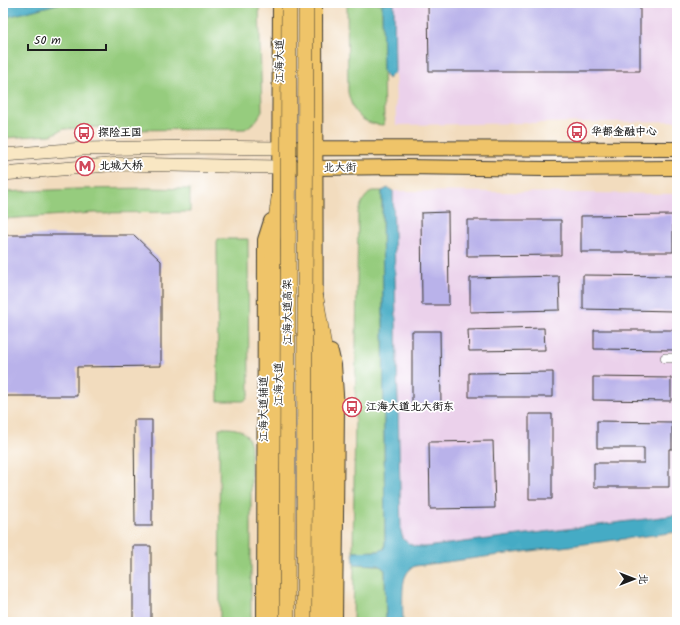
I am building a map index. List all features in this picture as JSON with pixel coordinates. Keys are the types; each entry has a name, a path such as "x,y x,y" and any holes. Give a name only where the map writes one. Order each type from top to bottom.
{"highway":[{"name":"江海大道高架","path":"287,622 289,3"},
{"name":"江海大道高架","path":"304,622 306,3"},
{"path":"272,622 273,240 279,198"},
{"path":"316,298 331,366 324,622"}],"main road":[{"name":"江海大道","path":"278,622 280,3"},
{"path":"315,3 315,622"},
{"name":"北大街","path":"3,155 83,149 192,147 677,149"},
{"name":"北大街","path":"3,174 119,164 316,168 677,168"},
{"name":"江海大道辅道","path":"264,622 265,240 279,198"},
{"path":"331,366 337,408 335,622"}],"street":[{"path":"665,358 677,358"}],"shaded area":[{"path":"394,3 677,3 677,121 396,125"},
{"path":"393,191 677,194 677,515 425,547 415,547 403,539 401,531"}],"green space":[{"path":"3,3 259,3 262,111 255,122 245,129 111,130 99,127 64,129 51,135 3,138"},
{"path":"347,3 382,3 384,125 369,123 364,120 356,112 350,100 348,92"},
{"path":"150,188 190,189 190,212 93,213 3,219 3,192"},
{"path":"372,191 382,191 385,545 384,549 379,551 353,552 358,212 363,200"},
{"path":"217,239 248,239 249,393 247,399 243,401 218,401"},
{"path":"219,428 232,428 240,430 247,436 251,444 251,622 220,622"},
{"path":"354,564 379,565 385,570 386,622 353,622"}],"water":[{"path":"3,3 61,3 3,18"},
{"path":"382,3 394,3 395,72 388,79 383,71"},
{"path":"388,188 393,191 401,531 403,539 413,546 425,547 677,515 677,532 415,566 409,571 404,579 403,622 386,622 385,570 379,565 354,564 353,552 379,551 384,549 385,545 382,191"}],"building":[{"path":"428,3 640,3 640,71 429,71"},
{"path":"448,212 449,305 422,305 421,213"},
{"path":"673,215 673,252 581,252 581,216"},
{"path":"467,220 561,220 561,255 467,256"},
{"path":"3,235 134,235 161,261 161,366 77,367 77,396 3,396"},
{"path":"583,275 674,276 673,311 583,309"},
{"path":"559,276 560,310 470,312 470,278"},
{"path":"544,328 545,350 469,351 468,330"},
{"path":"594,330 674,330 674,350 594,349"},
{"path":"412,331 440,331 441,404 412,404"},
{"path":"553,372 553,397 469,397 469,373"},
{"path":"593,377 671,378 671,401 593,400"},
{"path":"529,414 552,414 552,499 529,499"},
{"path":"134,420 152,420 152,526 135,526"},
{"path":"597,421 672,422 672,449 669,449 669,487 594,487 594,463 644,463 644,448 597,448"},
{"path":"493,441 495,508 430,509 429,442"},
{"path":"133,546 151,546 151,622 133,622"}],"place":[{"name":"华都金融中心","path":"577,132"},
{"name":"探险王国","path":"84,133"},
{"name":"北城大桥","path":"85,166"},
{"name":"江海大道北大街东","path":"352,407"}]}
